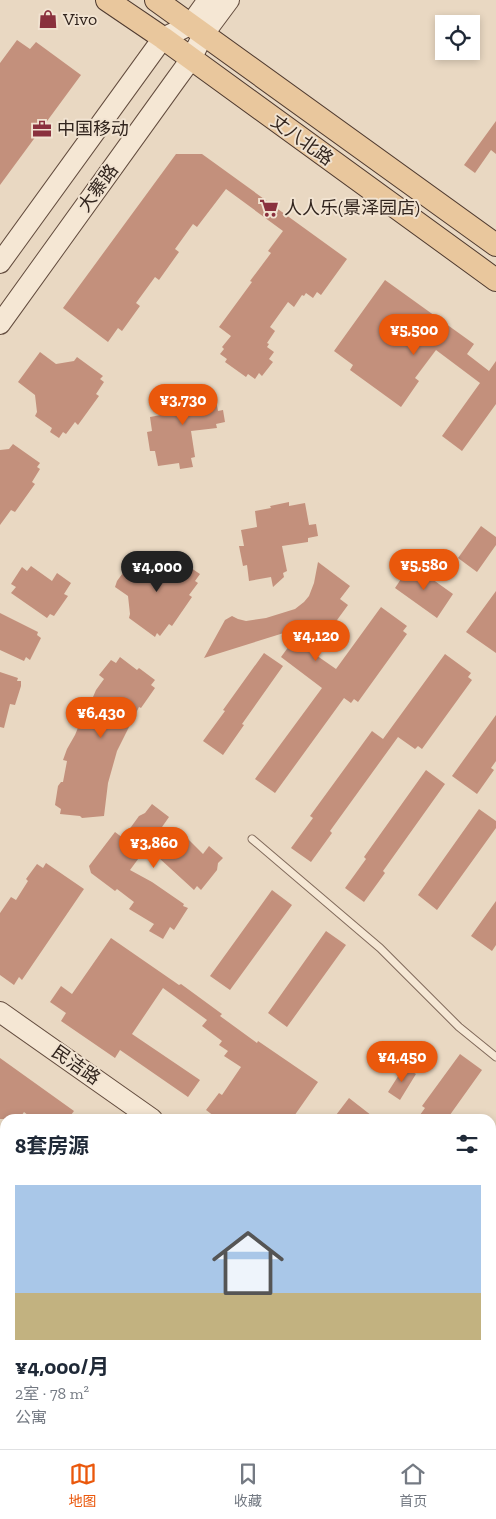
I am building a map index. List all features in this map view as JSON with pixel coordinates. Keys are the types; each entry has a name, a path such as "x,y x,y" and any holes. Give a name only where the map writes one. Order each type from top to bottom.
{"main road":[{"name":"丈八北路","path":"108,0 496,280"},
{"name":"丈八北路","path":"156,0 496,246"},
{"name":"大寨路","path":"0,324 191,59 197,30 208,0"},
{"name":"大寨路","path":"0,263 162,38 197,30 228,0"},
{"name":"民洁路","path":"0,1012 145,1114"}],"lane":[{"path":"252,839 380,948 460,1027 496,1057"}],"building":[{"path":"17,40 30,49 36,42 81,75 0,185 0,63"},
{"path":"496,121 496,154 491,150 475,173 464,165"},
{"path":"176,154 202,154 347,259 321,295 317,292 313,298 306,293 304,296 302,295 294,307 288,302 270,327 275,331 267,343 269,344 267,347 274,352 269,359 273,362 262,376 259,373 255,379 248,374 246,377 225,362 227,359 220,354 224,349 222,347 231,336 219,327 252,282 250,281 271,253 268,251 283,231 226,189 197,227 193,224 175,249 179,252 159,280 155,277 136,303 140,306 122,331 118,328 108,342 63,308"},
{"path":"385,280 474,344 467,354 489,371 496,361 496,404 462,451 442,436 480,383 436,350 415,378 419,381 401,407 350,370 353,365 334,351"},
{"path":"40,352 56,364 74,361 77,357 103,376 100,379 104,382 96,394 99,396 78,425 75,422 66,434 63,432 59,438 50,432 52,428 35,416 37,412 35,395 18,382"},
{"path":"198,389 198,393 214,390 218,411 223,410 225,422 216,424 217,428 191,431 195,457 191,458 193,467 180,469 179,463 158,466 155,451 150,451 147,432 152,431 150,417 166,414 163,398 179,395 178,392"},
{"path":"13,444 40,463 37,467 40,469 32,482 35,484 15,512 11,510 0,525 0,450 9,449"},
{"path":"289,502 289,506 305,503 309,525 316,524 318,536 308,538 308,542 282,546 287,571 283,573 284,577 273,587 271,577 249,581 247,565 243,566 239,546 244,546 241,530 257,527 255,511"},
{"path":"481,526 496,537 496,545 477,572 458,558"},
{"path":"136,555 151,566 168,563 171,559 188,571 191,568 200,574 195,581 198,583 189,595 192,597 172,626 169,624 160,636 157,633 155,637 129,618 128,596 115,587 117,581"},
{"path":"318,562 350,586 340,599 348,605 313,653 336,669 381,607 407,626 403,631 407,634 358,702 354,699 351,703 344,698 275,793 255,779 322,688 281,657 303,627 204,658 225,620 232,616 246,621 266,618 295,609 304,602 309,596 314,583"},
{"path":"411,564 453,594 437,618 395,588"},
{"path":"31,566 52,581 57,573 71,583 64,594 68,596 54,616 50,614 47,618 11,593 16,587 11,584 22,567 27,571"},
{"path":"496,591 496,653 466,632"},
{"path":"0,613 38,632 37,635 41,638 30,660 26,657 24,661 0,650"},
{"path":"264,653 283,666 242,724 244,725 223,755 203,741"},
{"path":"445,654 471,673 468,677 472,680 422,749 418,746 415,749 398,737 330,831 332,833 311,862 291,848 313,818 310,816 372,731 383,739"},
{"path":"120,657 137,670 139,668 155,680 151,685 155,688 141,708 139,707 117,751 108,783 104,816 82,818 80,816 60,814 61,809 55,805 58,786 63,782 67,761 63,760 67,749 89,701 101,702 93,697 104,679 99,675 111,660 116,663"},
{"path":"0,672 18,678 17,681 21,681 15,705 10,704 4,728 0,727"},
{"path":"496,715 496,761 491,768 494,770 477,794 452,776"},
{"path":"426,770 445,784 383,871 385,873 364,902 345,888 366,859 364,857"},
{"path":"152,804 169,817 162,827 179,840 184,835 203,854 209,846 223,858 218,863 217,870 201,890 197,886 194,890 147,847 130,870 152,882 188,908 174,930 170,927 163,939 149,931 154,924 129,909 134,902 117,889 115,891 91,873 89,866 115,832 123,838 139,816 145,813"},
{"path":"479,809 496,821 496,828 437,910 418,895"},
{"path":"46,863 84,889 22,980 19,977 14,985 0,975 0,913 11,897 16,900 28,881 26,879 37,864 43,868"},
{"path":"272,890 292,905 230,990 210,976"},
{"path":"496,901 496,945 492,951 471,936"},
{"path":"326,931 346,945 287,1027 268,1013"},
{"path":"111,938 179,985 181,984 257,1043 258,1041 318,1082 296,1114 211,1114 206,1110 219,1093 222,1095 241,1067 224,1056 228,1051 219,1045 222,1041 202,1026 207,1020 163,988 132,1034 200,1080 188,1097 120,1050 115,1058 61,1021 66,1013 50,1002 61,986 72,994"},
{"path":"460,1054 482,1070 451,1114 421,1114 425,1108 422,1106"},
{"path":"0,1058 74,1111 72,1114 27,1114 24,1112 23,1114 0,1114"},
{"path":"404,1067 416,1074 400,1100 388,1092"},
{"path":"349,1098 370,1114 337,1114"}],"place":[{"name":"Vivo","path":"48,19"},
{"name":"中国移动","path":"42,129"},
{"name":"人人乐(景泽园店)","path":"269,208"}]}
